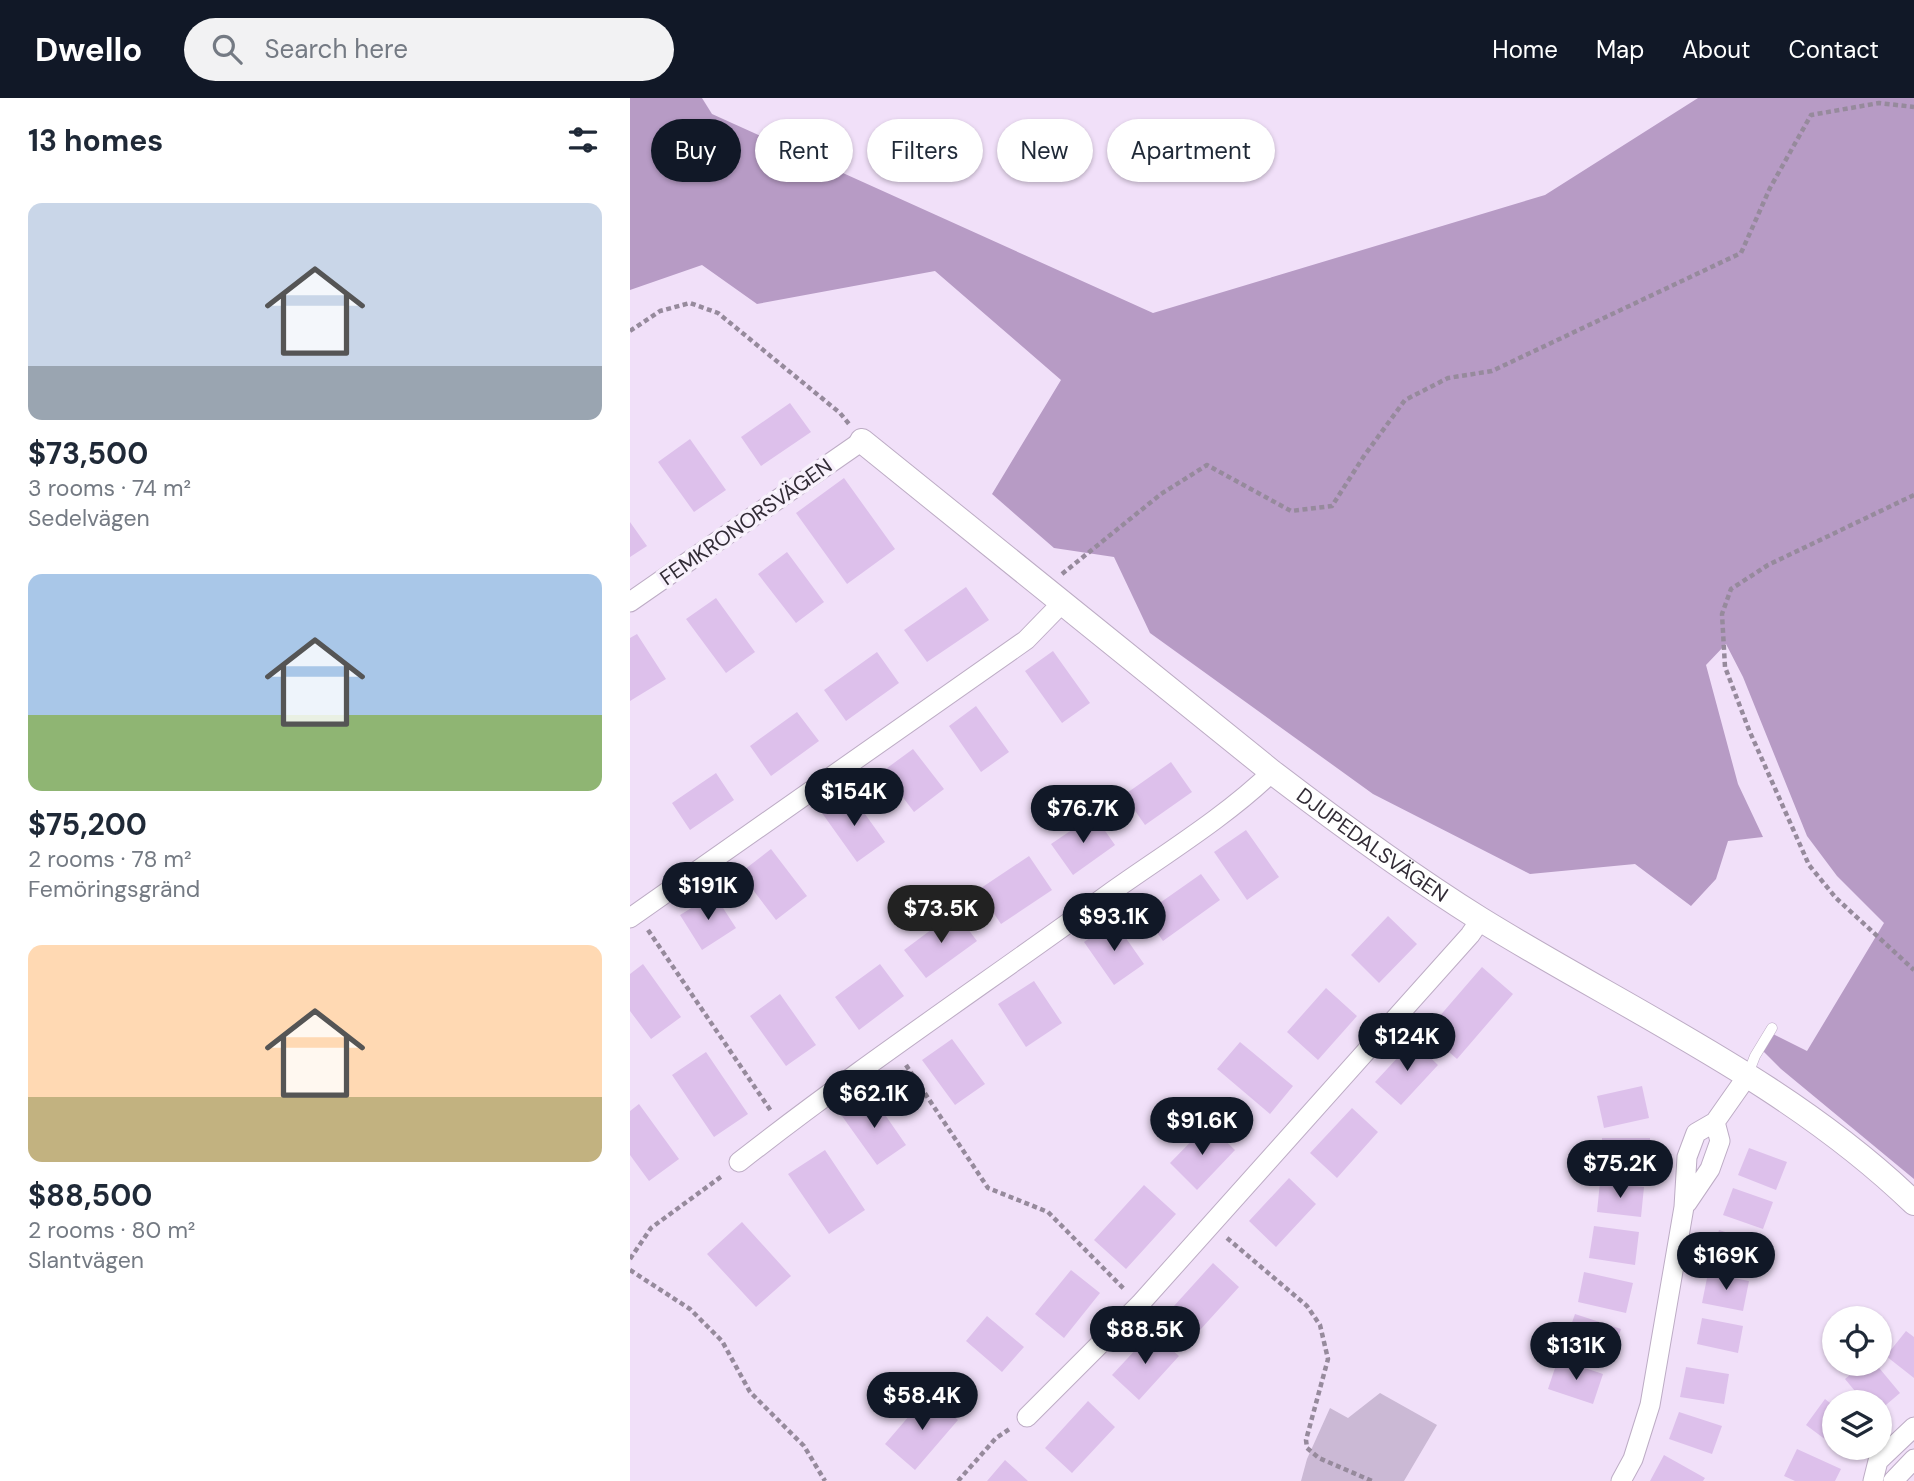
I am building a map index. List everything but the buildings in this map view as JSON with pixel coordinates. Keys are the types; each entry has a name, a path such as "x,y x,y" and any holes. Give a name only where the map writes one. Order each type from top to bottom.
{"street":[{"name":"DJUPEDALSVÄGEN","path":"862,441 1340,824 1481,919 1748,1075 1826,1130 1914,1203"},
{"name":"FEMKRONORSVÄGEN","path":"630,602 862,441"},
{"path":"633,916 1026,640 1054,595"},
{"path":"739,1162 894,1047 1191,836 1257,787 1272,772"},
{"path":"1027,1417 1140,1304 1354,1066 1470,935 1481,919"},
{"path":"1621,1481 1633,1459 1650,1405 1684,1207 1710,1169 1720,1141 1715,1122 1748,1075"},
{"path":"1872,1481 1878,1461 1914,1427"},
{"path":"1893,1481 1914,1458"}],"lane":[{"path":"1748,1075 1755,1056 1772,1028"}],"path":[{"path":"1054,595 1112,535 1161,494 1207,465 1291,511 1332,506 1405,400 1448,378 1492,371 1741,253 1770,188 1811,115 1879,103 1914,107"},
{"path":"630,331 660,311 690,303 718,313 840,413 862,441"},
{"path":"1914,495 1768,565 1731,589 1722,614 1725,667 1809,865 1836,898 1914,970"},
{"path":"633,916 782,1128"},
{"path":"894,1047 988,1188 1048,1212 1140,1304"},
{"path":"630,1259 651,1228 739,1162"},
{"path":"1211,1224 1307,1306 1320,1325 1328,1359 1306,1440 1307,1448 1319,1458 1372,1481"},
{"path":"630,1270 690,1309 722,1340 750,1392 804,1446 825,1481"},
{"path":"958,1481 996,1438 1027,1417"}],"shaded area":[{"path":"630,98 702,98 712,114 723,119 651,119 651,182 741,182 741,127 755,133 755,182 853,182 853,178 1153,313 1545,195 1698,98 1914,98 1914,1179 1763,1051 1773,1034 1807,1051 1884,923 1837,876 1807,836 1743,677 1726,644 1706,665 1738,784 1763,837 1728,841 1716,879 1691,906 1635,864 1530,874 1373,794 1150,633 1114,557 1054,548 992,494 1061,380 935,271 757,304 702,265 630,290"},
{"path":"1380,1393 1437,1425 1404,1481 1301,1481 1307,1459 1330,1408 1348,1418"}]}
